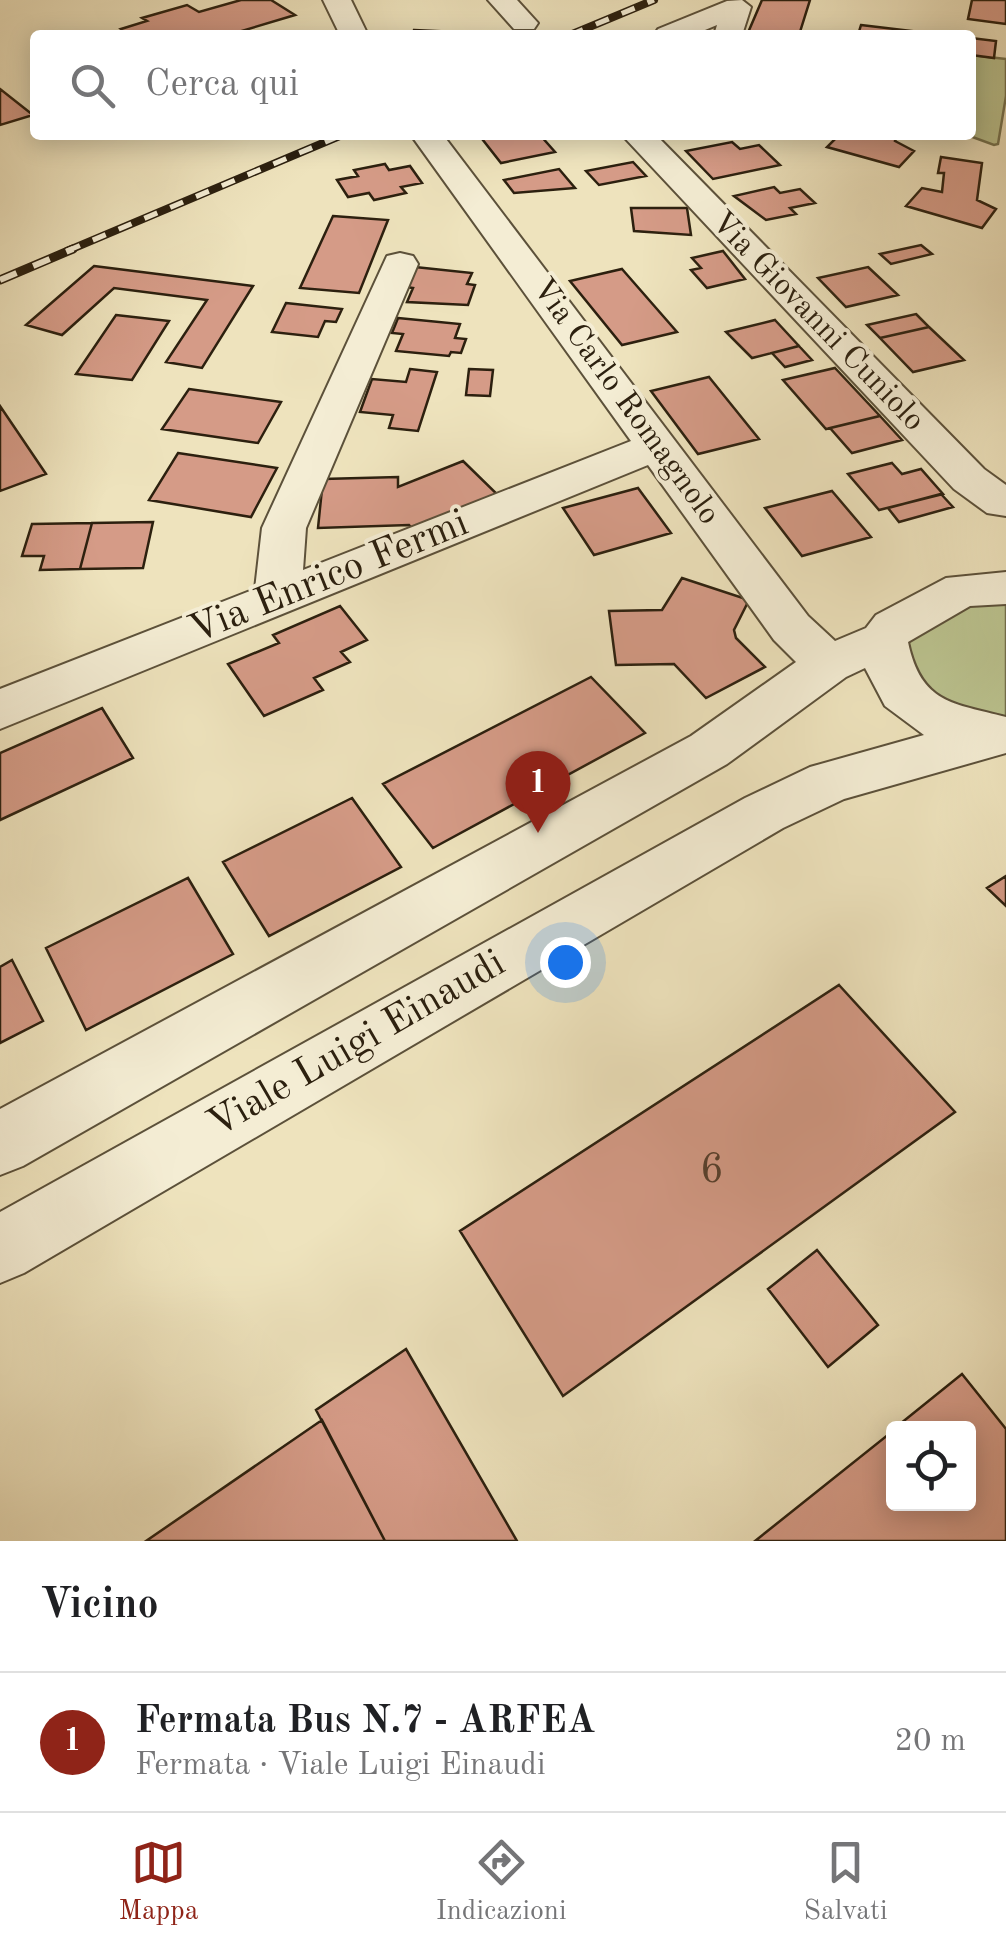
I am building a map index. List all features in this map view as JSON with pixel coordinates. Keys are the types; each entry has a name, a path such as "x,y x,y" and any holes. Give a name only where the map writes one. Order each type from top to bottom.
{"street":[{"path":"337,0 352,30"},
{"path":"502,0 524,23"},
{"path":"680,30 736,7 729,30"},
{"name":"Via Carlo Romagnolo","path":"431,140 791,628 829,664"},
{"name":"Via Giovanni Cuniolo","path":"643,140 969,479 996,537"},
{"path":"277,599 284,528 400,264"},
{"name":"Via Enrico Fermi","path":"0,710 657,446"},
{"path":"0,1144 709,750 829,664 883,640 996,537"},
{"path":"883,640 894,680 916,705 941,721 1000,735"},
{"name":"Viale Luigi Einaudi","path":"0,1250 764,813 829,782 1000,735"},
{"path":"709,750 716,790 742,809 764,813"}],"green space":[{"path":"976,56 1006,59 1006,96 998,144 976,138"},
{"path":"1006,602 1006,718 949,706 915,677 906,646 911,639 974,604"}],"building":[{"path":"241,0 271,0 295,15 245,30 121,29 147,21 142,18 187,5 199,12"},
{"path":"762,0 810,0 801,30 749,30"},
{"path":"972,0 1006,0 1006,24 968,19"},
{"path":"861,25 903,30 860,30"},
{"path":"976,39 996,41 994,58 976,56"},
{"path":"0,89 30,116 0,125"},
{"path":"483,140 544,140 555,152 501,163"},
{"path":"834,140 895,140 914,151 899,167 827,147"},
{"path":"732,142 740,149 759,145 780,165 713,179 686,151"},
{"path":"941,157 982,163 977,200 996,209 982,228 906,206 922,188 942,192 944,173 938,173"},
{"path":"633,162 646,176 599,185 586,171"},
{"path":"385,164 389,170 410,166 422,183 401,187 406,193 374,200 369,193 348,197 337,180 358,176 354,170"},
{"path":"559,169 575,188 514,193 504,180"},
{"path":"774,187 780,193 800,189 815,203 790,208 796,214 766,220 734,196"},
{"path":"631,208 687,208 691,235 634,231"},
{"path":"333,216 388,220 359,293 300,288"},
{"path":"921,245 932,254 891,264 880,254"},
{"path":"723,251 745,279 707,288 691,270 701,268 692,258"},
{"path":"94,266 253,286 202,368 166,362 207,300 114,288 62,335 26,325"},
{"path":"415,267 472,273 467,284 475,285 468,305 407,302 413,288 406,287"},
{"path":"868,267 898,295 846,307 818,278"},
{"path":"622,269 677,332 622,345 570,281"},
{"path":"286,303 342,309 336,322 325,321 318,337 272,332"},
{"path":"916,314 929,327 880,338 867,325"},
{"path":"116,315 169,321 132,380 76,374"},
{"path":"398,318 460,324 455,338 466,339 461,353 451,352 449,356 396,351 403,334 392,333"},
{"path":"775,320 799,346 752,358 726,332"},
{"path":"929,327 964,360 913,372 880,338"},
{"path":"799,346 812,360 785,367 772,353"},
{"path":"835,368 880,416 826,429 783,380"},
{"path":"410,369 437,372 418,431 389,428 393,415 360,412 372,379 406,382"},
{"path":"469,369 493,370 490,396 466,395"},
{"path":"709,377 759,439 698,454 651,391"},
{"path":"189,389 281,402 258,443 162,429"},
{"path":"0,406 46,474 0,491"},
{"path":"880,416 902,440 852,453 830,428"},
{"path":"178,453 277,468 251,517 149,500"},
{"path":"463,461 501,498 417,534 409,525 318,528 323,479 398,477 398,487"},
{"path":"892,463 902,474 921,469 943,494 879,510 848,474"},
{"path":"638,488 671,533 594,555 563,508"},
{"path":"832,491 871,537 802,556 765,508"},
{"path":"941,494 953,507 899,522 888,508"},
{"path":"153,522 143,568 80,569 92,523"},
{"path":"92,523 80,569 40,570 44,556 22,556 32,524"},
{"path":"682,578 749,600 734,630 736,638 765,667 706,698 674,664 616,665 609,611 662,610"},
{"path":"340,606 367,640 341,652 350,662 314,678 323,690 264,716 228,664 279,643 273,635"},
{"path":"591,677 645,733 433,848 383,784"},
{"path":"102,708 133,758 0,820 0,753"},
{"path":"352,798 401,867 269,936 223,862"},
{"path":"1006,876 1006,906 987,888"},
{"path":"188,878 233,954 86,1030 46,948"},
{"path":"12,960 43,1021 0,1043 0,967"},
{"path":"839,985 955,1112 563,1396 460,1231"},
{"path":"817,1250 878,1325 828,1367 768,1289"},
{"path":"406,1349 517,1541 385,1541 316,1410"},
{"path":"962,1374 1006,1429 1006,1541 755,1541 886,1436 886,1511 976,1511 976,1421 904,1421"},
{"path":"322,1420 385,1541 146,1541"}],"railway":[{"path":"582,30 654,0"},
{"path":"67,251 330,140"},
{"path":"0,280 73,249"}],"place":[{"name":"Fermata Bus N.7 - ARFEA","path":"538,833"}]}
